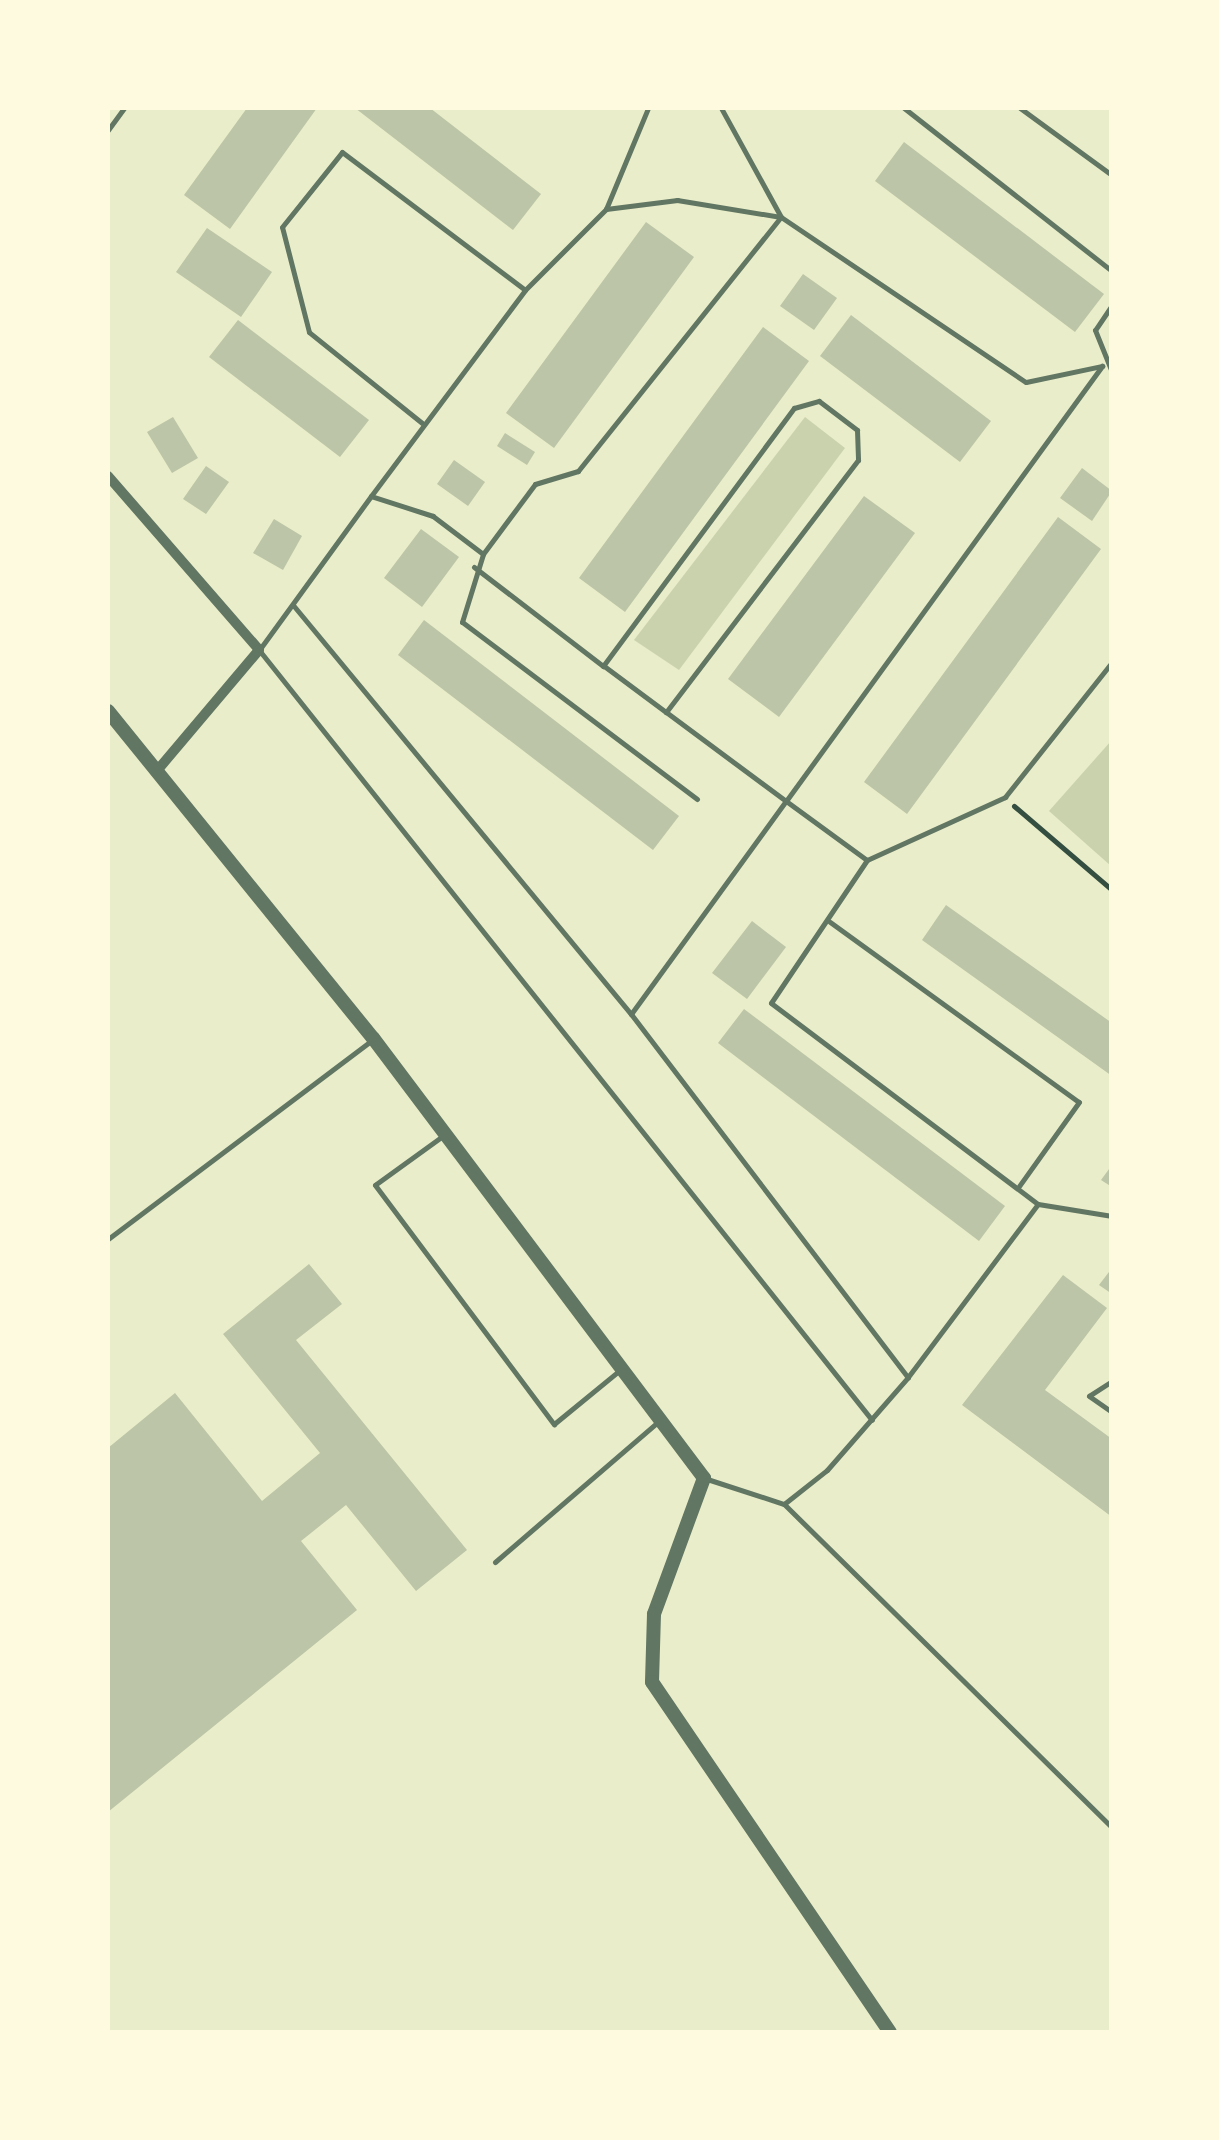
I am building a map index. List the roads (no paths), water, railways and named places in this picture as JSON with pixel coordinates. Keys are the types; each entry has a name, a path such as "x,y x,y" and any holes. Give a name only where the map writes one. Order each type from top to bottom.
{"street":[{"path":"108,476 258,650 156,772"},
{"path":"108,711 447,1133 666,1416 704,1478 654,1614 652,1682 890,2032"}],"lane":[{"path":"108,130 124,108"},
{"path":"648,108 606,208 525,290 422,423 258,650 872,1420"},
{"path":"721,108 780,216"},
{"path":"904,108 1112,270"},
{"path":"1020,108 1112,176"},
{"path":"422,423 309,332 282,228 342,152 525,290"},
{"path":"606,208 677,200 780,216 1026,382 1102,366 1112,372"},
{"path":"697,799 462,622 474,566 535,484 578,471 780,216"},
{"path":"631,1014 1102,366 1094,330 1112,305"},
{"path":"603,666 794,408 818,401 857,430 858,460 666,712"},
{"path":"370,496 433,516 483,554"},
{"path":"474,566 867,860"},
{"path":"292,604 631,1014 908,1377"},
{"path":"1112,662 1005,797 867,860 830,922 771,1003 1038,1204 1112,1216"},
{"path":"830,922 1079,1102 1019,1186"},
{"path":"108,1238 373,1038"},
{"path":"447,1133 375,1184 554,1424 626,1365"},
{"path":"784,1504 872,1420 1038,1204"},
{"path":"1112,1381 1089,1396 1112,1412"},
{"path":"495,1562 666,1416"},
{"path":"704,1478 784,1504 1112,1827"}]}
